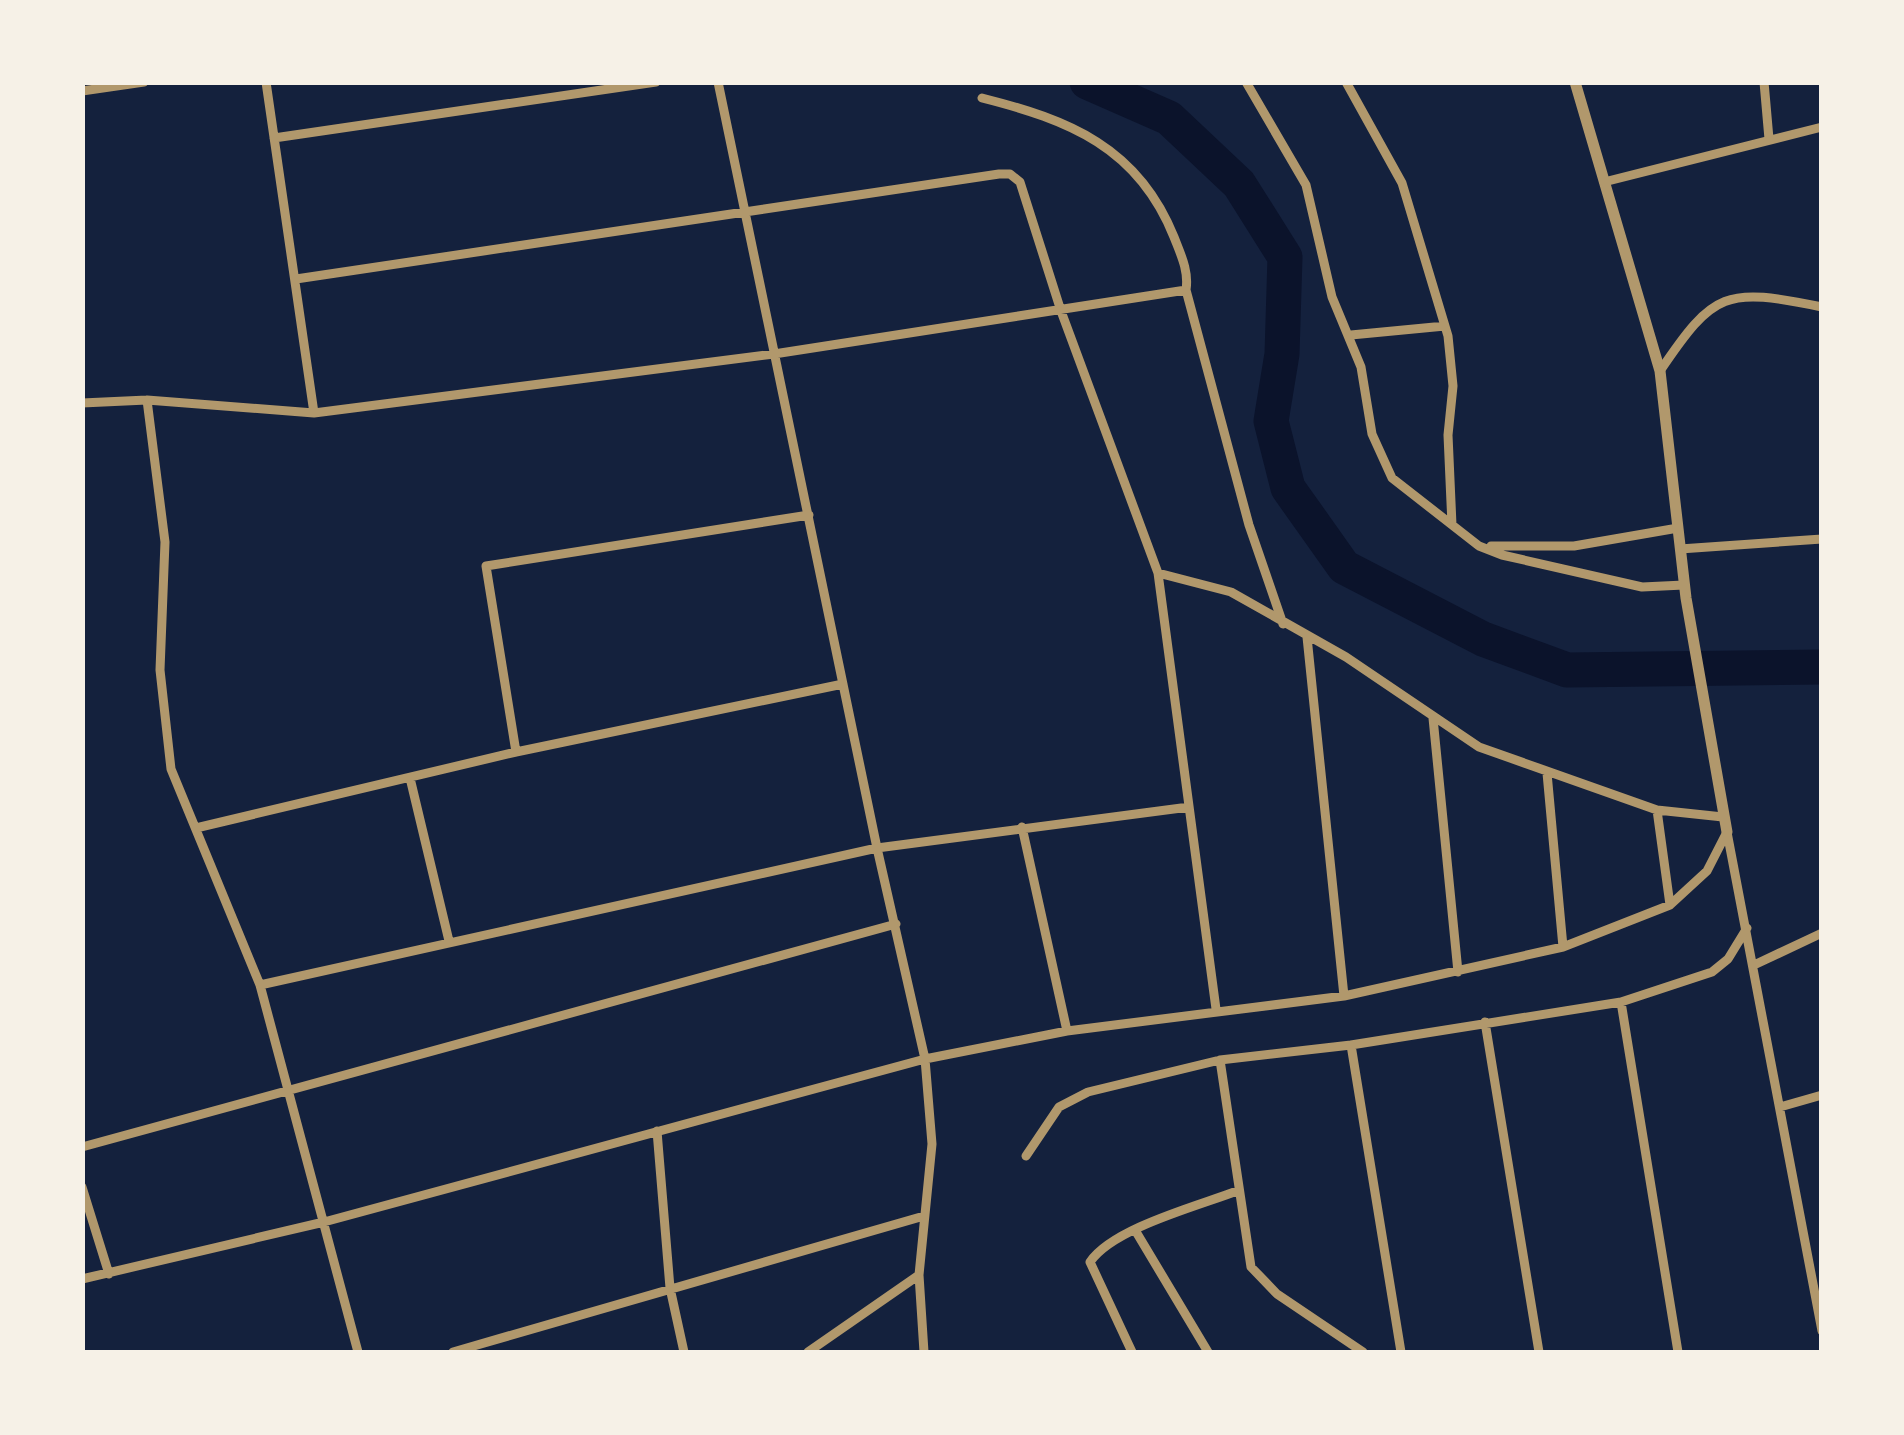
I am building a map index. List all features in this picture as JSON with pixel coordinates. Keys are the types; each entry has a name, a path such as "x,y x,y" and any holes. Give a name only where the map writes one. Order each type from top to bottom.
{"street":[{"path":"82,91 144,82"},
{"path":"266,82 314,414"},
{"path":"274,138 656,82"},
{"path":"718,82 876,848 925,1059 932,1144 919,1275 924,1352"},
{"path":"1246,82 1306,185 1332,297 1350,335 1366,390 1372,434 1384,467 1478,546 1642,588 1685,592"},
{"path":"1346,82 1402,184 1445,326 1453,386 1448,434 1452,525"},
{"path":"1574,82 1660,371 1685,592 1723,818 1822,1331"},
{"path":"1764,82 1769,138"},
{"path":"982,98 1044,114 1107,145 1164,211 1185,268 1186,290 1248,525 1283,624"},
{"path":"1604,182 1822,127"},
{"path":"296,279 1010,174 1020,182 1061,311 1158,573 1216,1010"},
{"path":"82,403 147,400 314,414 774,354 1186,290"},
{"path":"1660,371 1696,319 1720,301 1754,298 1822,307"},
{"path":"1350,335 1445,326"},
{"path":"147,400 165,542 160,670 172,769 260,985 358,1352"},
{"path":"516,752 486,566 809,515"},
{"path":"1478,546 1574,546 1678,528"},
{"path":"1680,549 1822,539"},
{"path":"1158,573 1231,592 1395,687 1433,718 1479,747 1656,810 1723,818"},
{"path":"1307,636 1344,996"},
{"path":"196,828 516,752 843,684"},
{"path":"1433,718 1458,972"},
{"path":"1547,772 1563,946"},
{"path":"410,778 449,941"},
{"path":"260,985 876,848 1189,807"},
{"path":"1656,810 1670,906"},
{"path":"1022,827 1067,1030"},
{"path":"82,1279 324,1222 925,1059 1067,1030 1344,996 1563,946 1670,906 1707,871 1727,832"},
{"path":"82,1147 896,924"},
{"path":"1026,1156 1059,1107 1072,1097 1220,1060 1621,1002 1712,972 1728,959 1747,928"},
{"path":"1754,965 1822,932"},
{"path":"1621,1002 1678,1352"},
{"path":"1486,1022 1540,1352"},
{"path":"1351,1044 1402,1352"},
{"path":"1220,1060 1245,1251 1259,1280 1363,1352"},
{"path":"1780,1108 1822,1095"},
{"path":"657,1130 670,1288 684,1352"},
{"path":"82,1186 109,1274"},
{"path":"1132,1352 1090,1262 1096,1254 1135,1230 1237,1190"},
{"path":"454,1352 924,1216"},
{"path":"1135,1230 1208,1352"},
{"path":"808,1352 919,1275"}],"waterway":[{"path":"1087,82 1169,118 1239,184 1285,257 1282,354 1271,421 1288,488 1344,567 1483,639 1567,670 1822,667"}]}
